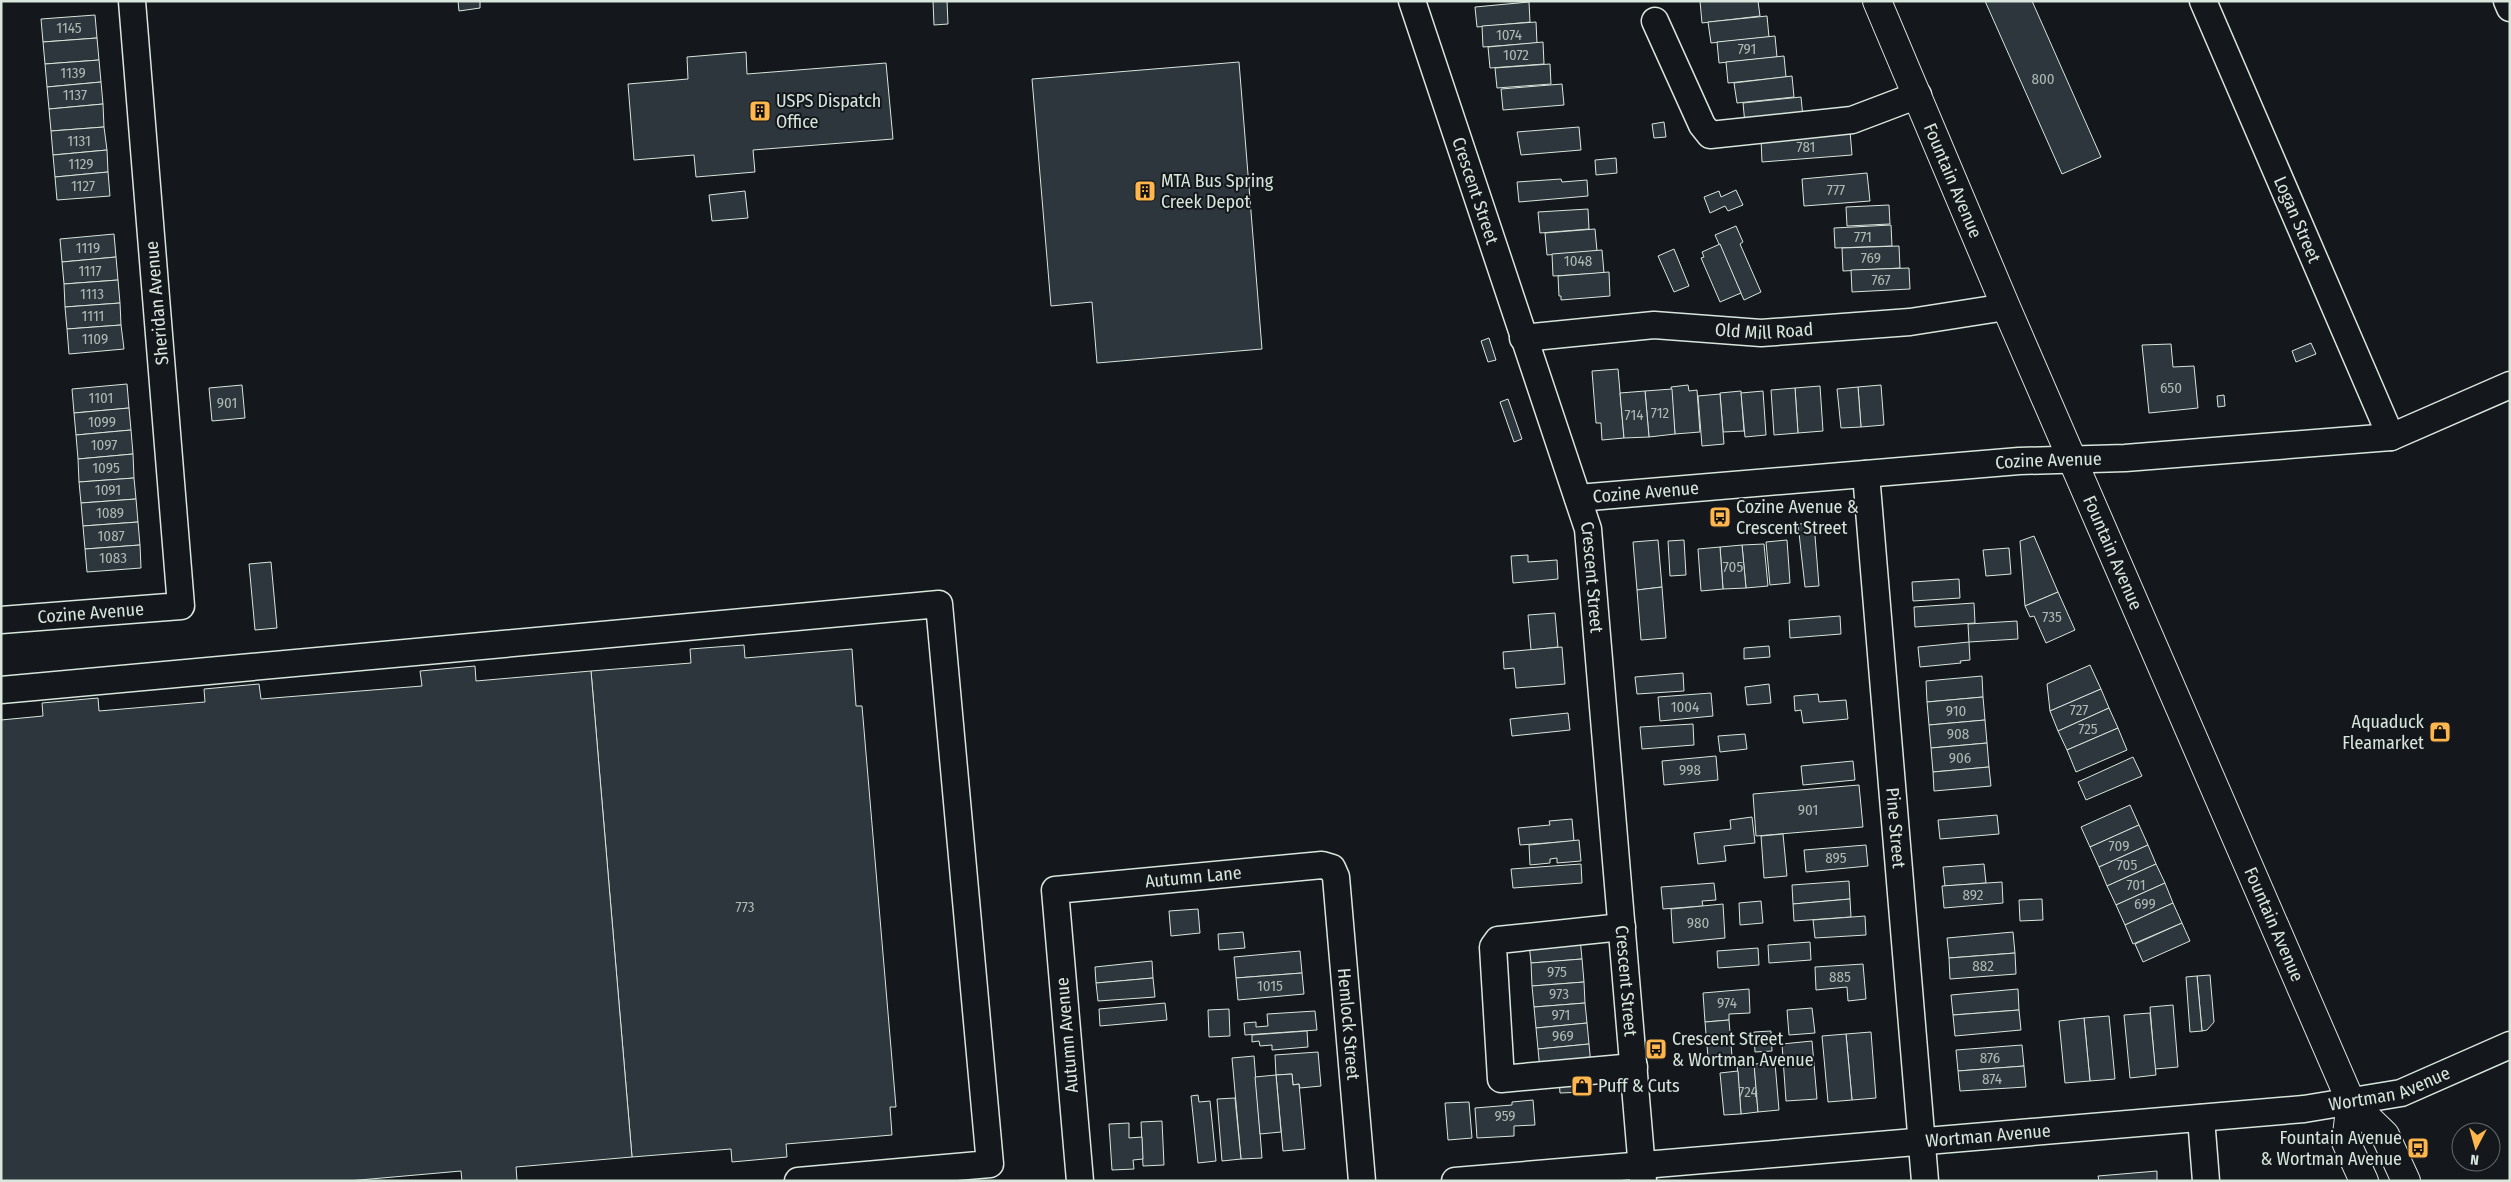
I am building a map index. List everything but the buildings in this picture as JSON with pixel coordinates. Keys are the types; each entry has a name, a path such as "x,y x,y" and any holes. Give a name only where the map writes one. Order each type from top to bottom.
{"main road":[{"name":"Fountain Avenue","path":"1877,1 2006,307 2352,1102 2385,1135 2406,1181"},
{"path":"2352,1102 2346,1142 2364,1181"}],"street":[{"name":"Sheridan Avenue","path":"132,1 181,606"},
{"name":"Crescent Street","path":"1412,1 1588,529 1642,1173"},
{"name":"Logan Street","path":"2202,1 2391,437"},
{"path":"2507,1 2510,8"},
{"path":"1655,21 1702,125 1710,135 1852,120 1918,95"},
{"name":"Old Mill Road","path":"1524,338 1654,326 1761,333 1910,322 2006,307"},
{"name":"Cozine Avenue","path":"1578,498 2020,461 2126,458 2391,437 2510,385"},
{"name":"Pine Street","path":"1866,474 1925,1181"},
{"path":"1,690 939,604 990,1164 798,1181"},
{"name":"Cozine Avenue","path":"1,620 181,606"},
{"name":"Autumn Lane","path":"1055,890 1322,865 1332,868"},
{"name":"Hemlock Street","path":"1332,868 1336,877 1362,1181"},
{"name":"Autumn Avenue","path":"1055,890 1080,1181"},
{"path":"1622,927 1498,940 1493,947 1501,1079 1634,1068"},
{"name":"Wortman Avenue","path":"1455,1181 1642,1173 1921,1142 2304,1110 2401,1093 2510,1045"},
{"path":"2201,1118 2206,1181"}],"place":[{"name":"USPS Dispatch Office","path":"760,111"},
{"name":"MTA Bus Spring Creek Depot","path":"1145,191"},
{"name":"Cozine Avenue & Crescent Street","path":"1720,517"},
{"name":"Aquaduck Fleamarket","path":"2440,732"},
{"name":"Crescent Street & Wortman Avenue","path":"1656,1049"},
{"name":"Puff & Cuts","path":"1582,1086"},
{"name":"Fountain Avenue & Wortman Avenue","path":"2418,1148"}]}
